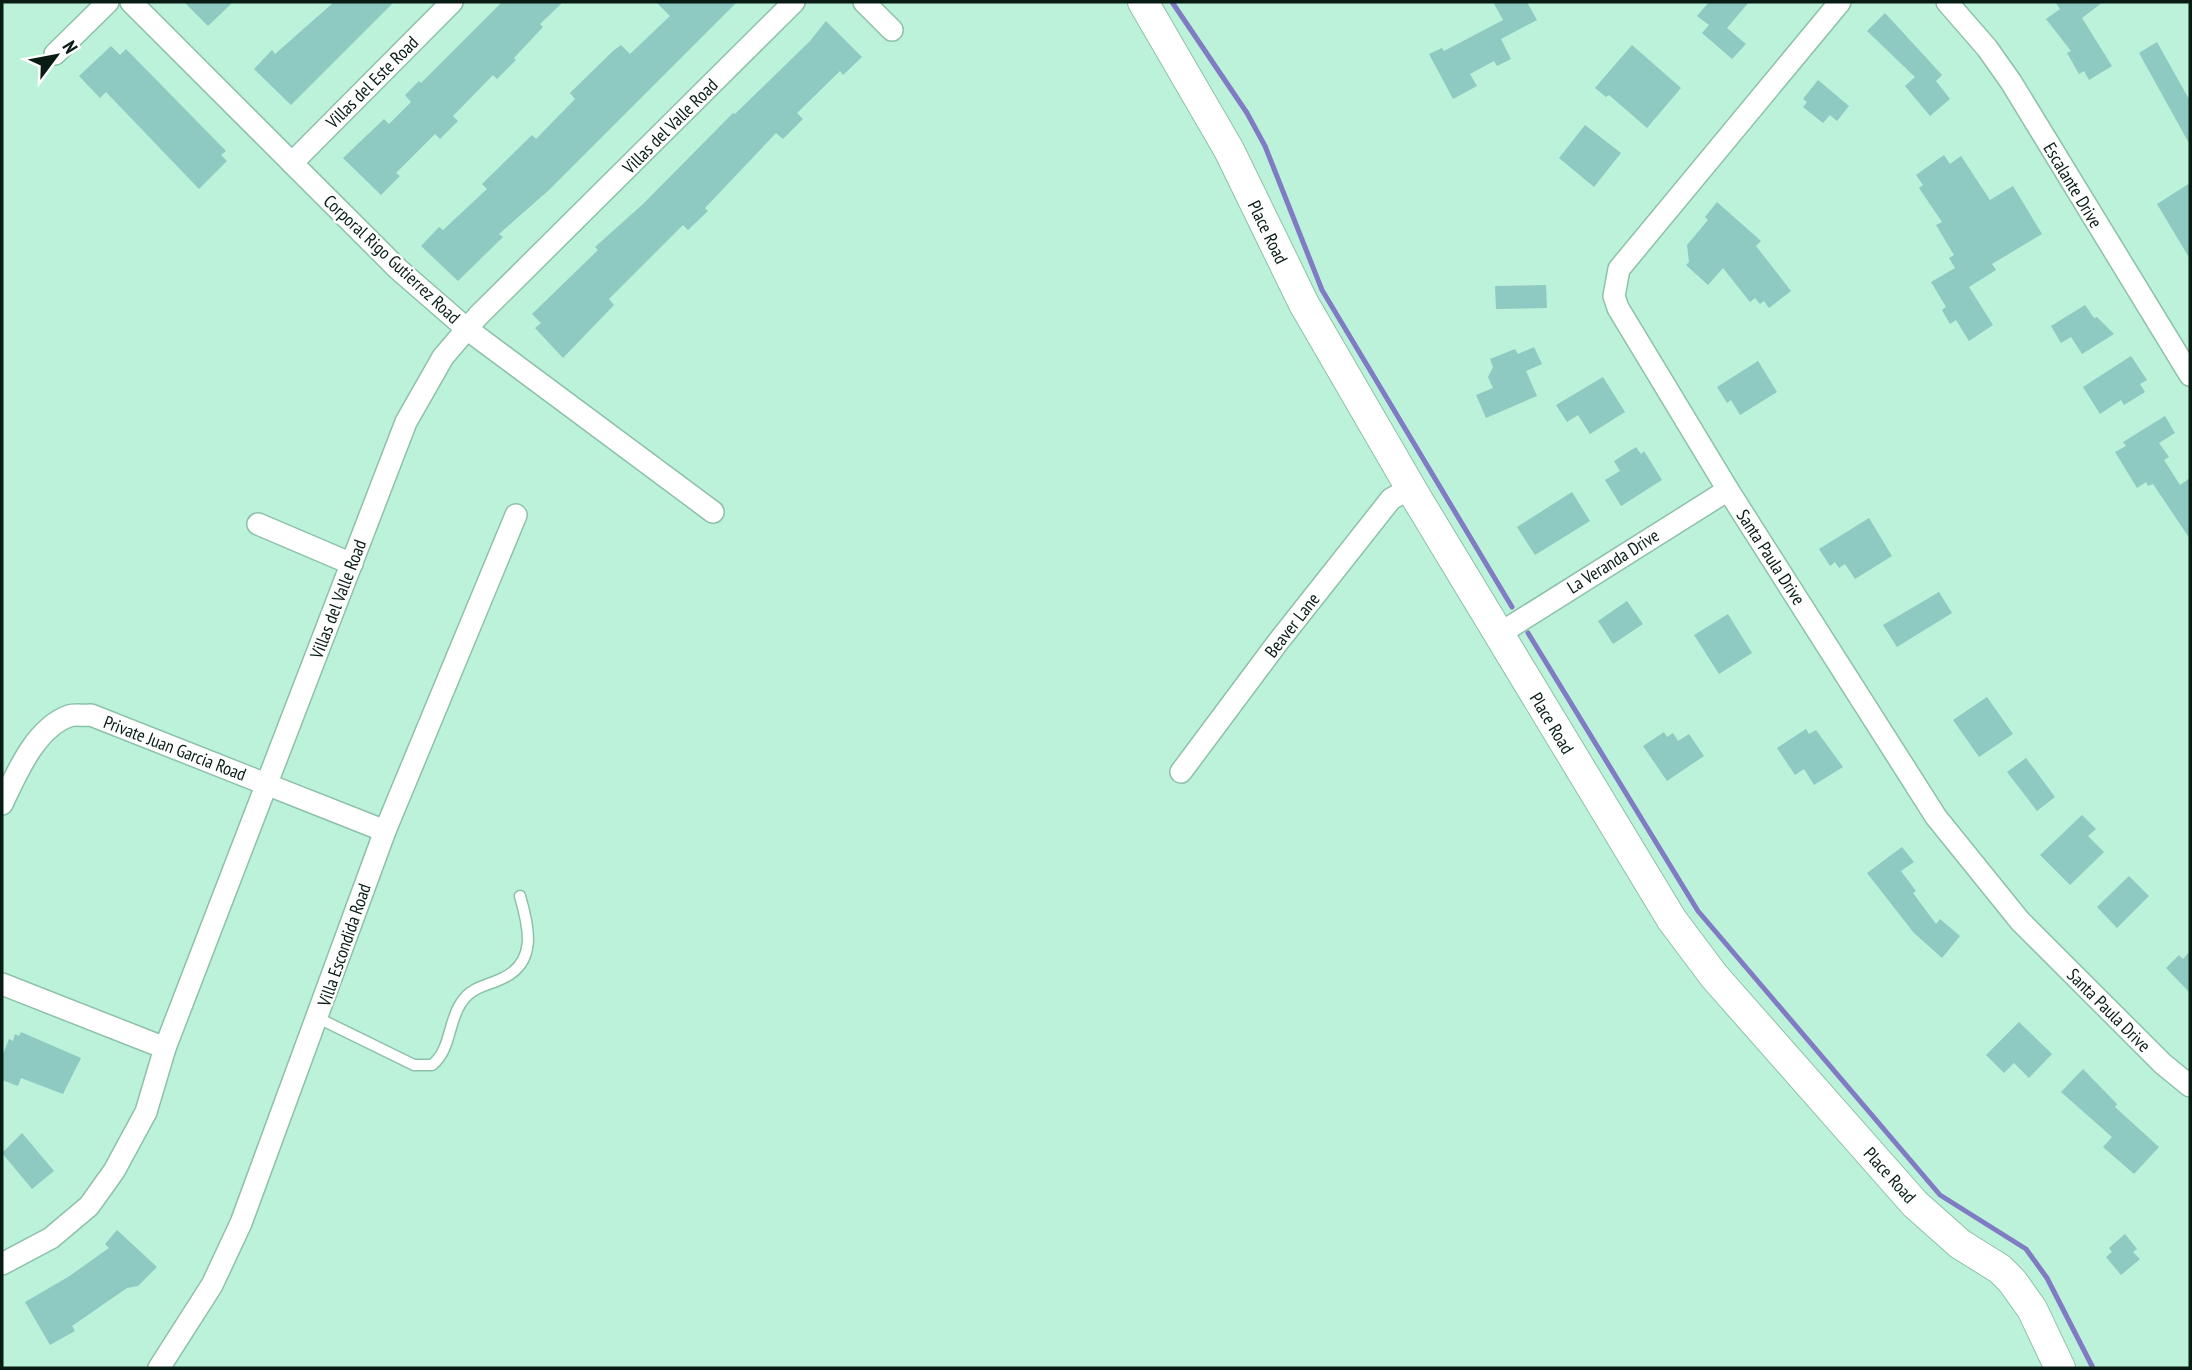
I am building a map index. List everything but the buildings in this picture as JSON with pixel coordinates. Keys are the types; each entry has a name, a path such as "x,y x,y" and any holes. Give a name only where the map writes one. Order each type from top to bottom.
{"street":[{"path":"55,54 108,2"},
{"name":"Corporal Rigo Gutierrez Road","path":"131,2 398,269 467,329 713,512"},
{"name":"Villas del Este Road","path":"292,163 452,2"},
{"name":"Villas del Valle Road","path":"2,1264 51,1238 89,1206 114,1171 146,1112 165,1048 406,422 443,357 467,329 794,2"},
{"path":"864,2 892,30"},
{"name":"Place Road","path":"1143,2 1229,150 1304,304 1411,488 1652,887 1714,976 1915,1204 1960,1244 2000,1269 2012,1282 2032,1309 2060,1368"},
{"name":"Santa Paula Drive","path":"1840,2 1619,270 1615,282 1618,308 1728,490 1910,780 1974,866 2020,921 2163,1064 2190,1086"},
{"name":"Escalante Drive","path":"1947,2 1987,48 2011,82 2190,375"},
{"name":"Beaver Lane","path":"1181,772 1278,642 1391,499 1411,488"},
{"name":"La Veranda Drive","path":"1499,634 1728,490"},
{"name":"Villa Escondida Road","path":"159,1368 212,1285 242,1223 385,831 516,515"},
{"path":"258,524 352,564"},
{"name":"Private Juan Garcia Road","path":"2,804 21,766 47,732 69,716 91,715 385,831"},
{"path":"2,984 165,1048"}],"lane":[{"path":"318,1018 414,1065 432,1065 444,1051 460,1003 473,989 518,970 525,960 528,935 520,896"}],"waterway":[{"path":"1172,2 1247,113 1265,146 1322,290 1512,607"},
{"path":"1528,633 1698,911 1940,1195 2026,1249 2047,1278 2093,1368"}]}
